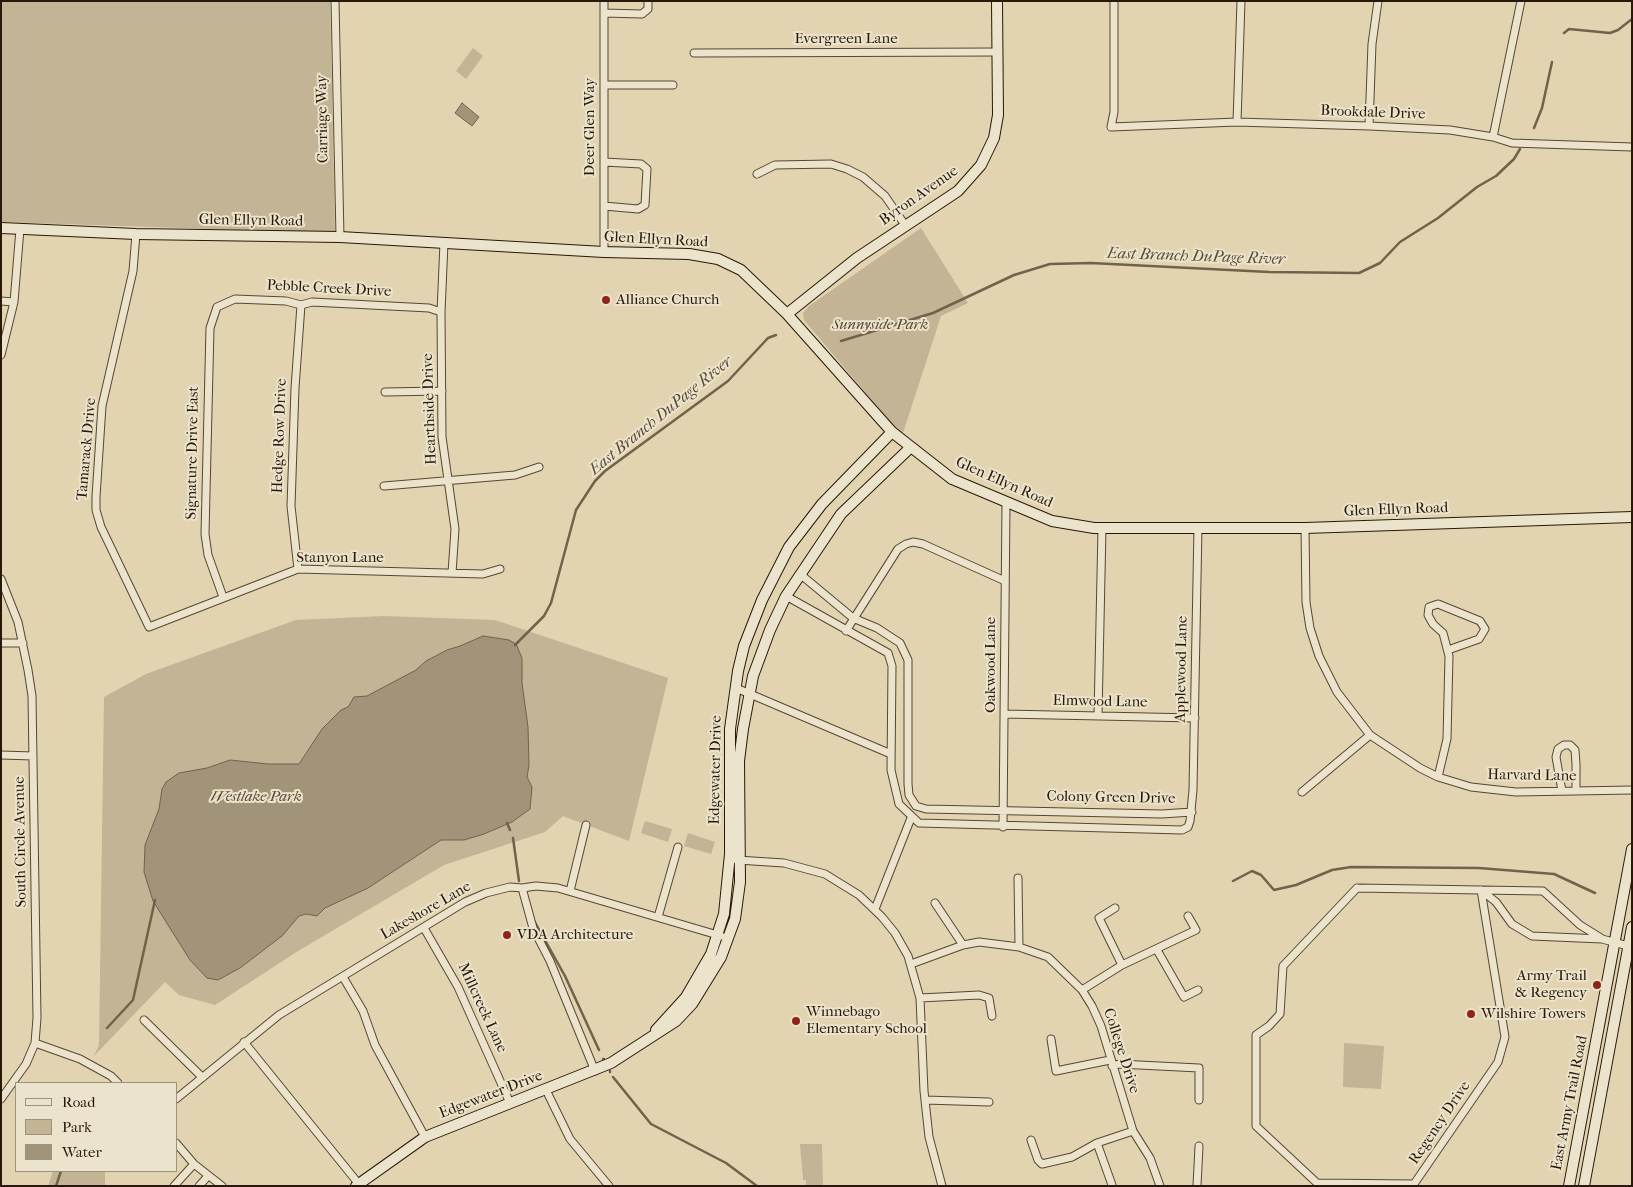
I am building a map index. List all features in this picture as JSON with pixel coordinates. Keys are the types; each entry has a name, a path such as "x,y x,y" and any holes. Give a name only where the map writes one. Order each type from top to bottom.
{"street":[{"name":"Carriage Way","path":"335,1 340,237"},
{"name":"Deer Glen Way","path":"604,1 604,252"},
{"path":"604,13 642,14 648,9 648,1"},
{"name":"Byron Avenue","path":"788,314 858,258 958,191 985,158 994,138 998,115 997,1"},
{"name":"Brookdale Drive","path":"1114,1 1114,112 1111,127 1236,122 1368,126 1450,130 1493,137 1512,143 1632,147"},
{"path":"1236,122 1241,1"},
{"path":"1368,126 1372,44 1378,1"},
{"path":"1493,137 1521,1"},
{"name":"Evergreen Lane","path":"694,53 998,52"},
{"path":"604,85 673,84"},
{"path":"604,162 642,164 647,169 645,205 638,209 604,206"},
{"path":"757,174 776,165 831,164 847,169 864,177 885,196 905,225"},
{"name":"Glen Ellyn Road","path":"1,228 136,234 340,237 604,252 689,254 718,259 741,270 788,314 892,432 911,447 952,479 1052,521 1102,528 1305,528 1632,518"},
{"path":"1,355 14,302 20,229"},
{"name":"Tamarack Drive","path":"136,234 133,271 102,406 96,510 101,527 149,627"},
{"name":"Hearthside Drive","path":"444,243 441,312 442,437 455,529 452,573"},
{"name":"Pebble Creek Drive","path":"217,308 235,298 286,301 301,305 312,302 429,308 441,312"},
{"path":"1,302 14,302"},
{"name":"Hedge Row Drive","path":"298,569 291,506 294,388 301,305"},
{"name":"Signature Drive East","path":"217,308 210,328 205,534 208,555 223,597"},
{"path":"385,392 442,391"},
{"name":"Edgewater Drive","path":"357,1185 425,1137 595,1071 643,1044 676,1021 692,1004 721,957 723,936 735,919 735,860 730,729 736,688 747,637 762,600 789,547 822,504 892,432"},
{"name":"Edgewater Drive","path":"735,860 739,761 749,693 770,630 786,596 841,514 911,447"},
{"path":"384,486 515,475 540,467"},
{"name":"Oakwood Lane","path":"1003,827 1006,503"},
{"name":"Applewood Lane","path":"1192,812 1198,527"},
{"path":"1098,716 1102,528"},
{"name":"Harvard Lane","path":"1305,528 1306,602 1310,628 1319,656 1337,692 1370,735 1404,759 1438,777 1471,787 1504,792 1632,790"},
{"path":"846,630 898,550 913,542 923,544 1005,581"},
{"name":"Stanyon Lane","path":"149,627 298,569 483,574 500,569"},
{"name":"Colony Green Drive","path":"800,574 853,618 877,628 900,643 908,660 908,784 910,795 916,806 926,809 1004,811 1162,814 1192,812 1188,827 1182,830 927,825 918,823 912,818"},
{"name":"South Circle Avenue","path":"1,579 18,622 32,696 37,1018 35,1043 21,1073 1,1099"},
{"path":"786,596 888,653 892,666 890,770 899,804 912,818 875,909"},
{"path":"1438,777 1447,739 1448,650 1443,633 1433,624 1428,614 1429,607 1438,604 1480,621 1485,629 1479,639 1448,650"},
{"path":"1,642 23,643"},
{"path":"736,688 877,750 891,754"},
{"name":"Elmwood Lane","path":"1004,714 1195,718"},
{"path":"1302,792 1370,735"},
{"path":"1562,791 1556,757 1558,749 1564,745 1570,745 1575,750 1576,791"},
{"path":"1,755 33,756"},
{"path":"570,891 586,826"},
{"path":"658,918 678,847"},
{"name":"East Army Trail Road","path":"1569,1186 1632,849"},
{"path":"735,860 784,863 813,870 847,887 875,909 895,933 911,964 920,998 925,1100 930,1143 942,1186"},
{"path":"1018,878 1019,946"},
{"name":"Lakeshore Lane","path":"178,1097 279,1015 475,897 510,887 536,886 570,891 723,936"},
{"path":"522,888 533,928 550,961 595,1071"},
{"name":"Regency Drive","path":"1480,890 1505,1037 1498,1062 1414,1184 1316,1184 1256,1126 1256,1035 1269,1026 1280,1014 1282,966 1358,888 1543,891 1580,925 1602,939"},
{"name":"Regency Drive","path":"1480,890 1496,902 1512,924 1532,936 1602,939 1631,945"},
{"path":"935,903 963,945"},
{"path":"1115,908 1099,918 1122,965"},
{"path":"1082,990 1122,965 1196,930 1188,916"},
{"name":"Millcreek Lane","path":"424,928 458,987 510,1103"},
{"name":"East Army Trail Road","path":"1584,1186 1631,945 1632,928"},
{"name":"College Drive","path":"911,964 963,945 979,942 1019,946 1048,957 1082,990 1101,1026 1133,1131 1150,1158 1160,1186"},
{"path":"1157,950 1184,997 1198,990"},
{"path":"343,977 363,1011 375,1045 425,1137"},
{"path":"920,998 979,995 989,998 992,1016"},
{"path":"144,1020 202,1077"},
{"path":"1051,1039 1056,1071 1111,1063 1199,1068 1199,1100"},
{"path":"244,1042 357,1185"},
{"path":"35,1043 80,1059 111,1076 117,1082"},
{"path":"546,1090 570,1139 608,1186"},
{"path":"925,1100 989,1102"},
{"path":"1031,1140 1038,1160 1042,1164 1072,1157 1097,1144 1133,1131"},
{"path":"1097,1144 1112,1185"},
{"path":"178,1145 194,1164 222,1186"},
{"path":"1197,1186 1199,1146"},
{"path":"174,1186 194,1164"},
{"path":"199,1186 208,1176"}],"green space":[{"path":"1,1 330,1 335,233 1,222"},
{"path":"473,48 483,56 466,79 456,71"},
{"name":"Sunnyside Park","path":"921,228 968,303 941,316 902,436 804,320 803,313 809,306"},
{"name":"Westlake Park","path":"384,616 495,620 668,678 629,841 563,816 545,832 444,865 298,951 215,1005 179,995 165,982 94,1056 99,1045 104,697 146,674 296,620"},
{"path":"645,821 672,829 668,842 641,833"},
{"path":"688,833 715,842 711,854 684,846"},
{"path":"1344,1043 1384,1046 1381,1089 1343,1087"},
{"path":"800,1144 822,1144 823,1186 806,1186 806,1180 803,1180"},
{"path":"53,1172 105,1172 105,1186 48,1186"}],"water":[{"path":"462,103 479,117 472,126 455,113"},
{"path":"483,636 509,640 516,644 522,658 522,683 528,727 529,765 527,777 532,787 530,809 512,822 484,834 464,840 441,840 368,888 325,908 317,916 306,914 299,916 282,936 240,968 218,980 207,978 190,960 153,901 144,872 145,845 159,809 162,789 166,782 179,773 207,768 230,760 268,764 299,764 322,729 341,710 348,707 354,697 367,696 416,670 426,661 447,650"}],"waterway":[{"name":"East Branch DuPage River","path":"1564,33 1569,29 1610,33 1618,30 1632,19"},
{"name":"East Branch DuPage River","path":"1534,128 1542,108 1552,62"},
{"name":"East Branch DuPage River","path":"841,341 933,313 1014,275 1050,264 1091,263 1269,272 1359,273 1380,263 1400,242 1438,218 1477,187 1496,176 1514,159 1520,149"},
{"name":"East Branch DuPage River","path":"515,645 544,616 551,603 576,510 595,481 605,471 728,381 768,338 776,335"},
{"path":"507,823 510,830"},
{"path":"513,838 519,881"},
{"path":"1233,881 1252,871 1261,875 1274,890 1296,885 1332,870 1351,867 1479,868 1554,874 1595,893"},
{"path":"107,1028 133,1000 155,900"},
{"path":"532,917 565,976 599,1050"},
{"path":"613,1077 651,1124 726,1163 757,1186"},
{"path":"56,1186 61,1172"}],"place":[{"name":"Alliance Church","path":"606,300"},
{"name":"VDA Architecture","path":"507,935"},
{"name":"Army Trail & Regency","path":"1597,985"},
{"name":"Wilshire Towers","path":"1471,1014"},
{"name":"Winnebago Elementary School","path":"796,1021"}]}
